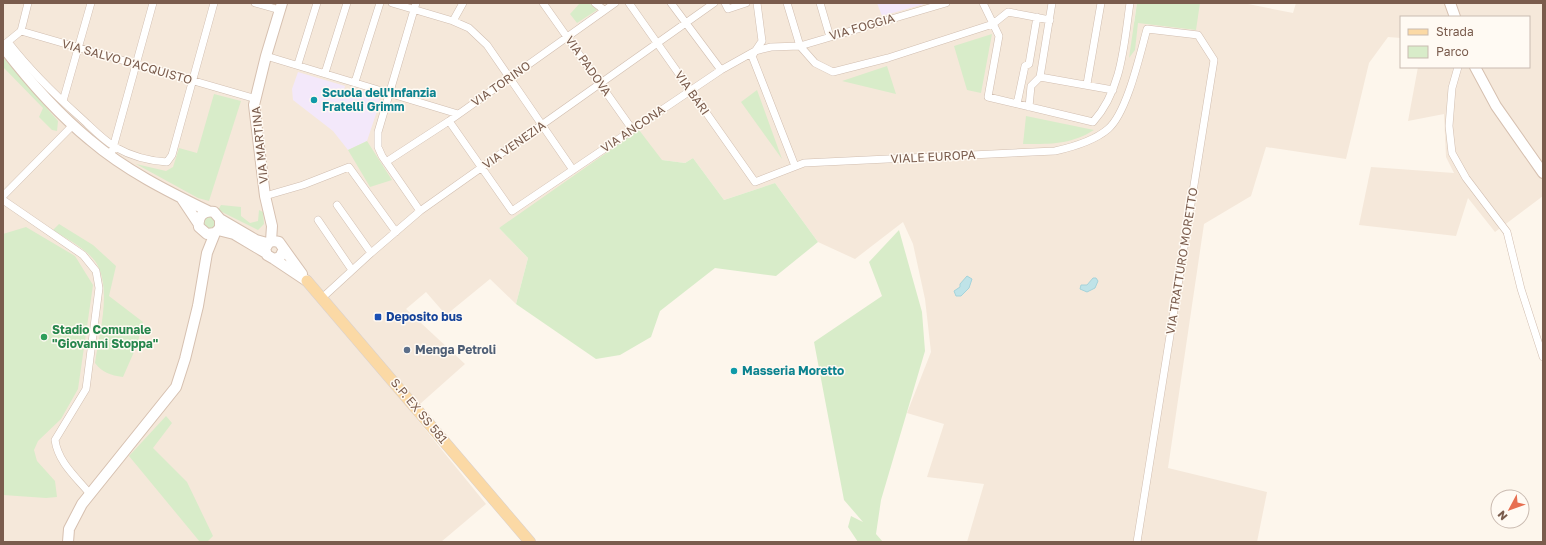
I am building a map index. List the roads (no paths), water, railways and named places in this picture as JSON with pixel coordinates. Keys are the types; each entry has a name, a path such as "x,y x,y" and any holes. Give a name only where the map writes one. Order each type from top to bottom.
{"main road":[{"name":"S.P. EX SS 581","path":"307,281 530,542"}],"street":[{"path":"5,45 21,31 28,3"},
{"path":"63,101 91,3"},
{"path":"112,150 153,3"},
{"path":"5,45 27,78 73,125 91,141 112,150 125,152 154,162 168,162 172,155 214,3"},
{"path":"255,3 281,7"},
{"path":"298,64 317,3"},
{"path":"326,73 347,3"},
{"path":"355,82 380,3"},
{"path":"392,3 415,6 469,28 487,45 573,170"},
{"path":"454,21 463,3"},
{"name":"VIA PADOVA","path":"543,3 632,129"},
{"path":"595,3 604,10"},
{"name":"VIA TORINO","path":"386,162 449,121 568,38 615,3"},
{"name":"VIA BARI","path":"629,3 755,182"},
{"path":"671,3 721,70"},
{"name":"VIA VENEZIA","path":"322,298 420,211 714,3"},
{"path":"725,3 728,9 746,3"},
{"path":"757,3 762,41 752,56 795,166"},
{"path":"786,3 800,46 815,63 833,72 888,58 993,24 1008,12 1050,20"},
{"path":"820,3 830,37"},
{"name":"VIA FOGGIA","path":"755,51 771,47 800,46 946,3"},
{"path":"983,3 999,36 988,97 1093,122 1101,114 1113,90 1122,62 1130,3"},
{"path":"1029,107 1031,86 1040,77 1052,3"},
{"path":"1087,84 1101,3"},
{"path":"1450,3 1455,16"},
{"path":"415,6 378,132 378,147 386,162 420,211"},
{"name":"VIA MARTINA","path":"270,256 266,247 276,244 265,196 254,105 266,56 281,7"},
{"path":"1017,104 1025,66 1029,64 1037,17"},
{"name":"VIA TRATTURO MORETTO","path":"1136,64 1147,29 1198,35 1214,60 1138,542"},
{"name":"VIA SALVO D'ACQUISTO","path":"21,31 256,98"},
{"path":"762,41 771,47"},
{"path":"5,45 112,150 148,180 181,198 208,211 214,212 220,219 256,240 276,244 307,281"},
{"name":"VIA ANCONA","path":"482,167 512,212 632,129 721,70 755,51"},
{"path":"266,56 298,64 458,114"},
{"path":"1122,62 1136,64"},
{"name":"VIALE EUROPA","path":"755,182 804,163 1055,151 1076,146 1109,128 1122,110 1136,64"},
{"path":"1458,68 1452,88 1449,126 1452,153 1466,178 1507,232 1521,289 1543,357"},
{"path":"1476,68 1496,106 1543,173"},
{"path":"1040,77 1087,84 1113,90"},
{"path":"449,121 482,167"},
{"path":"3,196 73,125"},
{"path":"265,196 303,186 349,167 396,232"},
{"path":"181,198 199,225 207,234 216,232 234,234 307,281"},
{"path":"3,200 83,255 96,271 99,288 86,388 55,440 56,449 62,460 90,494"},
{"path":"337,204 371,253"},
{"path":"207,253 199,225 202,214 208,211"},
{"path":"68,542 69,528 90,494 176,387 185,359 194,321 204,276 207,253 216,232 221,225 220,219"},
{"path":"318,220 352,270"},
{"path":"270,256 282,255 276,244"}],"water":[{"path":"967,276 972,279 969,288 961,296 956,296 954,291 960,287 960,284"},
{"path":"1093,278 1096,278 1098,281 1095,288 1087,292 1080,289 1081,285 1087,285"}],"place":[{"name":"Scuola dell'Infanzia Fratelli Grimm","path":"314,100"},
{"name":"Deposito bus","path":"378,317"},
{"name":"Stadio Comunale \"Giovanni Stoppa\"","path":"44,337"},
{"name":"Menga Petroli","path":"407,350"},
{"name":"Masseria Moretto","path":"734,371"}]}
